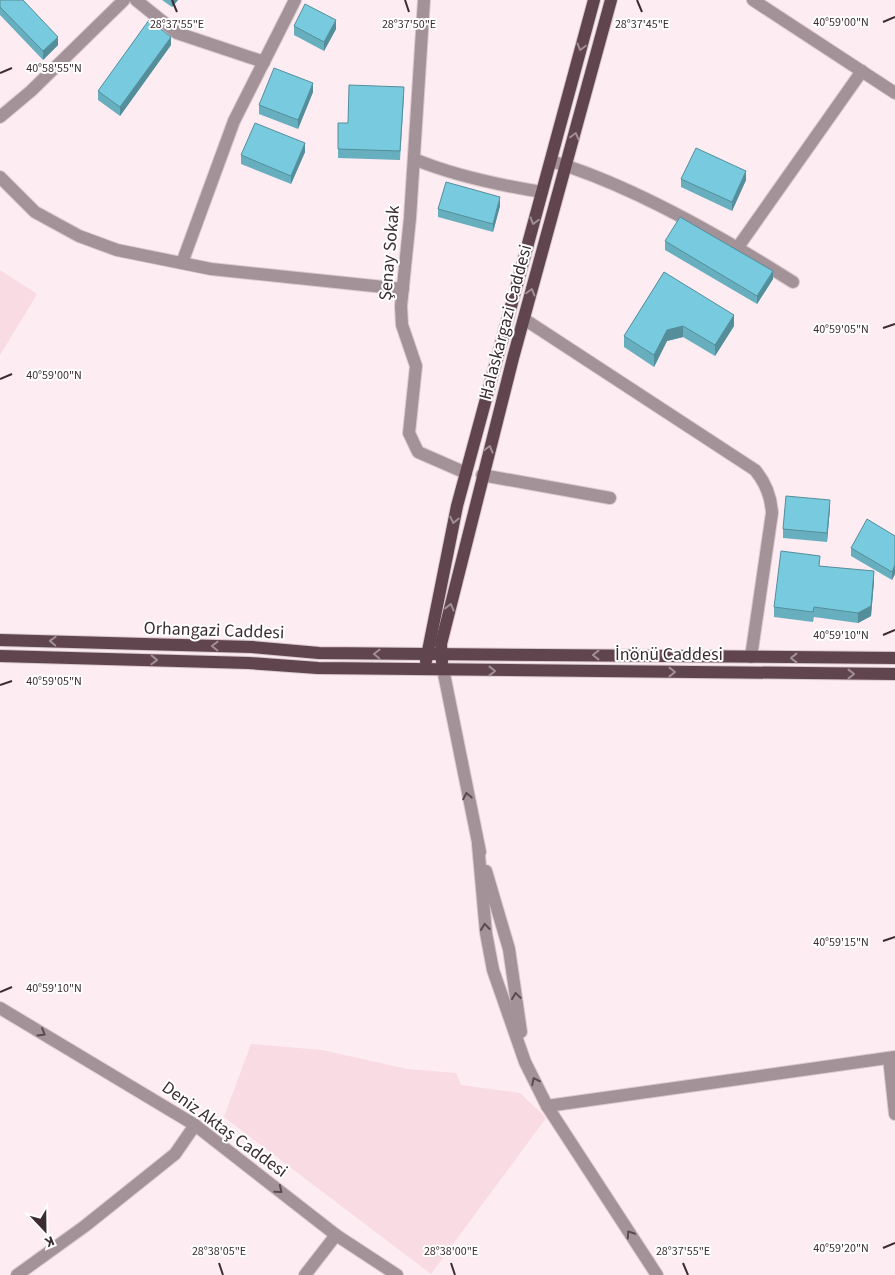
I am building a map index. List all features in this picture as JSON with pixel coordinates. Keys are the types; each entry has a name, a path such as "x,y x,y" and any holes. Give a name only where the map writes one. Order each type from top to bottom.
{"main road":[{"path":"426,669 426,654 466,473 594,0"},
{"name":"Halaskargazi Caddesi","path":"443,669 441,644 482,475 611,0"},
{"path":"510,309 524,318"},
{"path":"466,473 482,475"},
{"name":"Orhangazi Caddesi","path":"0,640 252,647 319,653 895,658"},
{"path":"133,660 137,644"},
{"path":"194,661 196,646"},
{"path":"249,663 252,647"},
{"path":"318,668 319,653"},
{"path":"637,655 637,672"},
{"name":"Orhangazi Caddesi","path":"0,656 249,663 318,668 426,669"},
{"path":"749,672 751,657"},
{"path":"828,674 829,658"},
{"name":"İnönü Caddesi","path":"426,669 895,674"}],"street":[{"path":"0,117 31,91 124,0"},
{"path":"136,0 177,33 264,62"},
{"path":"182,264 234,122 295,0"},
{"name":"Şenay Sokak","path":"424,0 414,159 403,289 402,325 416,366 409,433 418,452 429,459 466,473"},
{"path":"752,0 895,93"},
{"path":"738,247 862,71"},
{"path":"414,159 439,169 498,185 542,192"},
{"path":"551,161 567,165 631,192 738,247 793,282"},
{"path":"0,177 35,212 79,236 117,250 211,269 403,289"},
{"path":"524,318 755,470 762,478 770,495 772,513 751,657"},
{"path":"482,475 610,498"},
{"path":"443,669 478,844 509,950 526,1062"},
{"path":"478,844 486,934 493,970 526,1062 547,1106 657,1275"},
{"name":"Deniz Aktaş Caddesi","path":"0,1008 196,1125 336,1235 396,1275"},
{"path":"547,1106 892,1058 895,1114"},
{"path":"17,1275 84,1226 175,1154 196,1125"},
{"path":"305,1275 336,1235"}],"shaded area":[{"path":"0,270 37,294 0,355"},
{"path":"251,1044 322,1050 407,1069 456,1073 461,1085 520,1093 546,1118 431,1274 224,1117"}],"building":[{"path":"0,0 23,0 58,37 43,51 0,7"},
{"path":"305,4 336,20 324,42 294,26"},
{"path":"149,20 171,37 120,107 98,91"},
{"path":"274,68 313,83 298,120 259,105"},
{"path":"349,85 404,87 400,151 338,149 338,123 348,123"},
{"path":"255,123 305,143 291,176 241,155"},
{"path":"696,148 746,171 732,202 681,179"},
{"path":"446,182 500,197 493,224 438,209"},
{"path":"680,217 773,271 757,296 665,241"},
{"path":"664,272 734,315 715,345 683,326 667,330 654,355 624,336"},
{"path":"786,496 830,500 827,533 783,529"},
{"path":"867,519 895,536 895,565 892,572 851,548"},
{"path":"781,551 820,556 819,566 874,571 871,606 858,613 814,607 813,612 774,607"}]}
